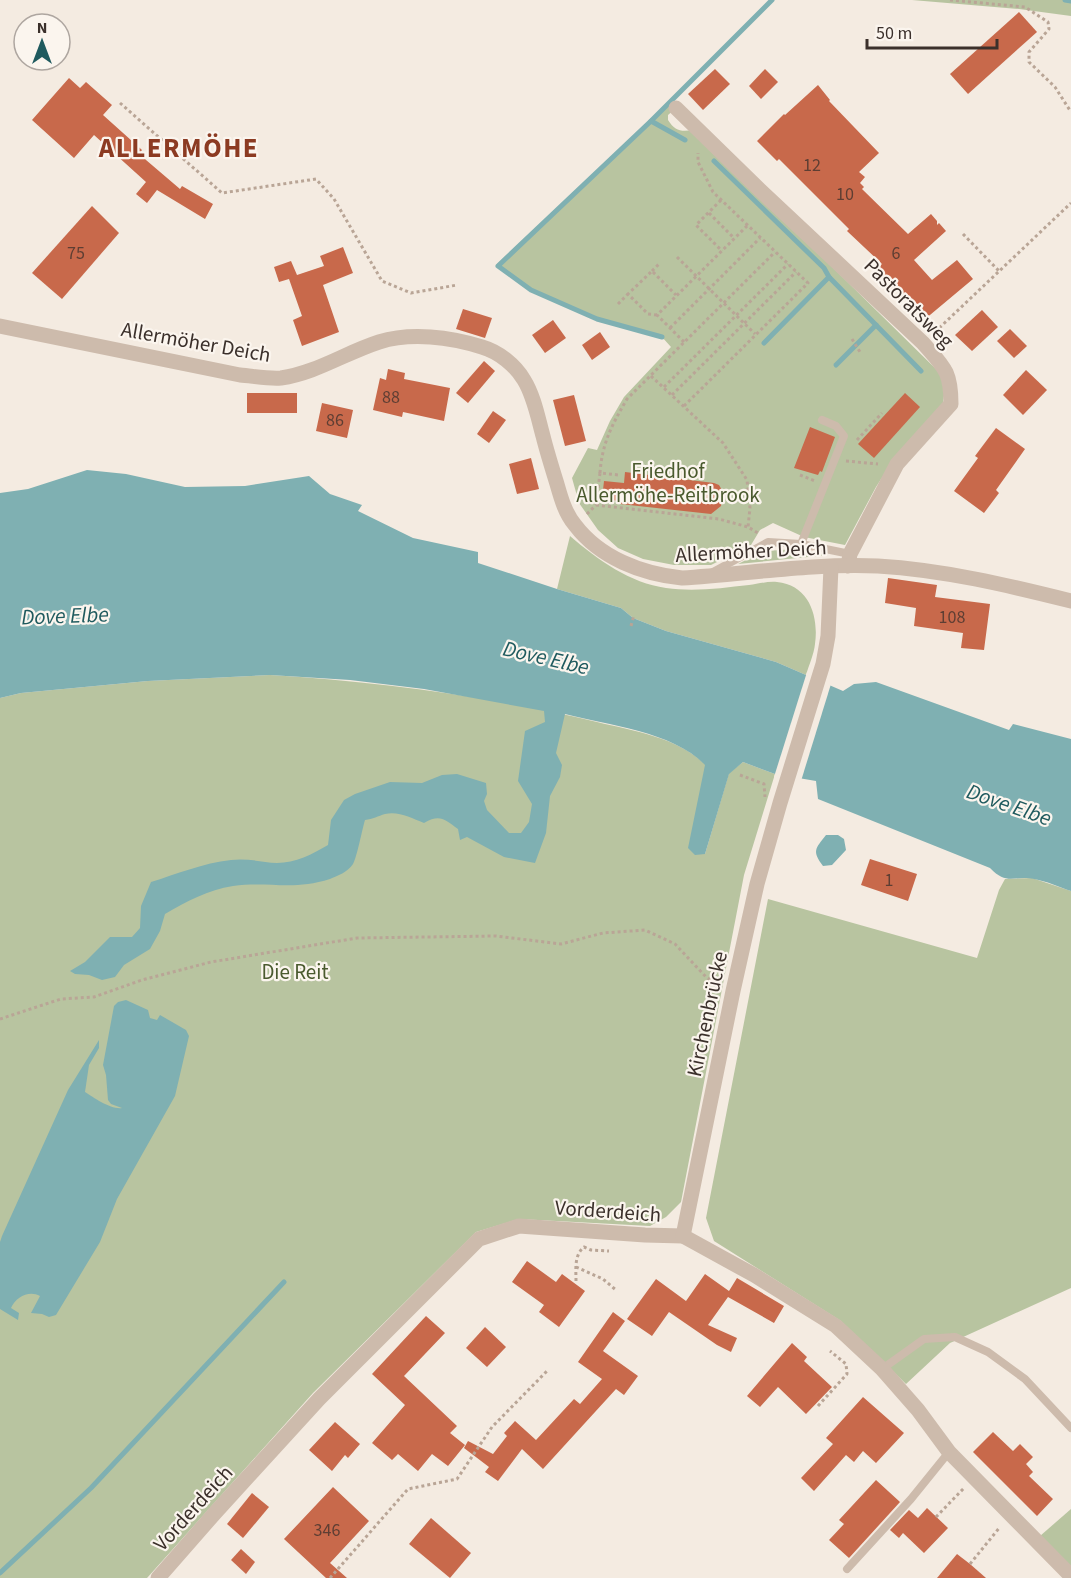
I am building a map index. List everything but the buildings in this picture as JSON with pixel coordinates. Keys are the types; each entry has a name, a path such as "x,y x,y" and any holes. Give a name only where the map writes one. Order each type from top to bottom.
{"street":[{"name":"Pastoratsweg","path":"676,108 923,343 940,362 951,381 951,404 897,464 849,560"},
{"name":"Allermöher Deich","path":"0,326 240,375 278,378 304,373 379,342 399,338 441,339 484,348 501,356 525,381 536,410 564,507 575,525 599,549 631,567 662,576 682,578 831,567 849,560 877,566 945,572 1071,601"},
{"name":"Kirchenbrücke","path":"683,1236 757,884 823,664 828,636 831,567"},
{"name":"Vorderdeich","path":"158,1578 319,1400 480,1239 519,1226 683,1236 754,1275 824,1318 836,1326 882,1369 918,1410 949,1452 1071,1576"}],"lane":[{"path":"801,544 844,436 836,426 822,420"},
{"path":"706,576 768,542 801,544 849,560"},
{"path":"882,1369 924,1339 955,1337 988,1352 1025,1379 1071,1428"},
{"path":"847,1569 911,1499 949,1452"}],"path":[{"path":"950,0 1025,7 1048,22 1049,29 1029,52 1029,62 1055,87 1071,112"},
{"path":"120,103 222,193 316,179 334,199 382,281 411,293 457,285"},
{"path":"684,406 808,284 713,192 698,162 697,130"},
{"path":"721,200 696,225 722,251"},
{"path":"923,343 1071,204"},
{"path":"709,213 735,238"},
{"path":"657,315 747,226"},
{"path":"963,234 999,271"},
{"path":"670,328 760,238"},
{"path":"590,511 596,505 601,452 612,425 627,399 775,252"},
{"path":"677,257 756,334"},
{"path":"618,304 660,263"},
{"path":"664,387 788,264"},
{"path":"652,271 676,295"},
{"path":"672,395 796,272"},
{"path":"628,294 648,314 657,315 684,342"},
{"path":"852,339 860,352"},
{"path":"651,376 723,443 747,480 750,508 748,527"},
{"path":"856,441 882,413"},
{"path":"834,460 878,465 887,456 897,464"},
{"path":"600,473 619,475"},
{"path":"596,505 719,519 748,527 768,542"},
{"path":"631,626 634,615"},
{"path":"740,775 764,784 765,806 779,806"},
{"path":"0,1019 61,999 94,997 142,980 211,962 357,938 496,936 561,944 603,933 645,930 675,944 707,978 733,991"},
{"path":"576,1281 576,1262 584,1247 591,1250 609,1251"},
{"path":"576,1267 603,1279 616,1290"},
{"path":"818,1406 847,1374 846,1365 830,1351"},
{"path":"330,1578 408,1489 457,1479 492,1427 548,1370"},
{"path":"936,1517 974,1478"},
{"path":"970,1564 1011,1514"}],"green space":[{"path":"912,0 1071,0 1071,16 1019,9"},
{"name":"Friedhof Allermöhe-Reitbrook","path":"670,101 676,108 668,115 668,120 673,126 682,131 693,130 939,372 945,388 943,403 898,453 876,487 845,545 804,537 773,523 760,530 751,545 711,565 674,565 643,559 618,548 598,530 579,503 572,478 588,448 597,450 624,397 671,347 662,337 597,319 531,290 496,265"},
{"path":"570,536 615,569 653,585 697,590 774,582 788,584 797,589 810,604 815,623 814,648 806,675 776,662 666,631 633,618 621,608 557,589"},
{"path":"798,549 828,555 738,564 764,551"},
{"name":"Die Reit","path":"270,675 435,691 556,713 669,741 695,755 706,765 705,854 729,773 743,762 775,774 744,875 681,1202 666,1217 650,1226 519,1219 476,1232 313,1393 147,1578 0,1578 0,698 21,693 148,681"},
{"path":"1032,878 1071,891 1071,1288 950,1343 906,1384 841,1321 714,1241 706,1218 768,899 977,958 999,890 1005,879"},
{"path":"1071,1509 1071,1578 1032,1543"}],"water":[{"name":"Dove Elbe","path":"87,470 126,474 185,487 245,486 309,476 330,494 362,505 358,511 413,538 478,552 478,563 621,608 633,618 666,631 776,662 843,691 854,684 876,682 1009,730 1013,724 1071,739 1071,891 1039,880 1001,877 990,868 818,799 816,781 775,774 743,762 729,774 705,854 695,855 688,848 705,765 692,754 658,737 565,714 556,753 562,765 560,777 550,796 546,833 535,863 504,857 467,837 460,840 458,829 442,819 438,818 424,823 400,814 385,814 365,820 353,864 339,875 317,883 233,886 206,893 165,914 160,931 150,949 124,965 115,977 102,980 89,975 75,974 70,971 85,962 110,937 132,937 140,928 141,906 151,882 221,861 243,859 277,863 316,852 328,845 331,820 344,800 390,782 422,783 442,775 457,774 486,783 487,794 484,801 487,810 509,833 521,833 529,822 532,804 518,781 525,731 545,722 544,711 424,689 350,680 270,675 148,681 21,693 0,698 0,493 28,489"},
{"path":"826,835 838,835 844,839 846,850 832,865 823,866 817,857 816,850"},
{"path":"126,1000 148,1010 150,1018 157,1020 160,1015 186,1030 189,1036 175,1096 117,1199 100,1242 56,1315 49,1317 31,1313 40,1296 27,1294 19,1298 11,1308 19,1313 18,1320 0,1309 0,1242 2,1236 68,1090 99,1040 99,1048 89,1065 85,1092 108,1105 122,1108 111,1104 108,1100 103,1065 114,1006"}],"pier":[{"path":"807,672 831,684 801,781 774,777"}],"waterway":[{"path":"651,121 772,0"},
{"path":"1065,0 1071,1"},
{"path":"662,337 597,319 531,290 498,266 651,121 685,140"},
{"path":"714,161 824,268 829,277 921,371"},
{"path":"764,343 829,277"},
{"path":"836,365 876,325"},
{"path":"0,1573 91,1488 284,1282"}],"district":[{"name":"ALLERMÖHE","path":"179,148"}]}
